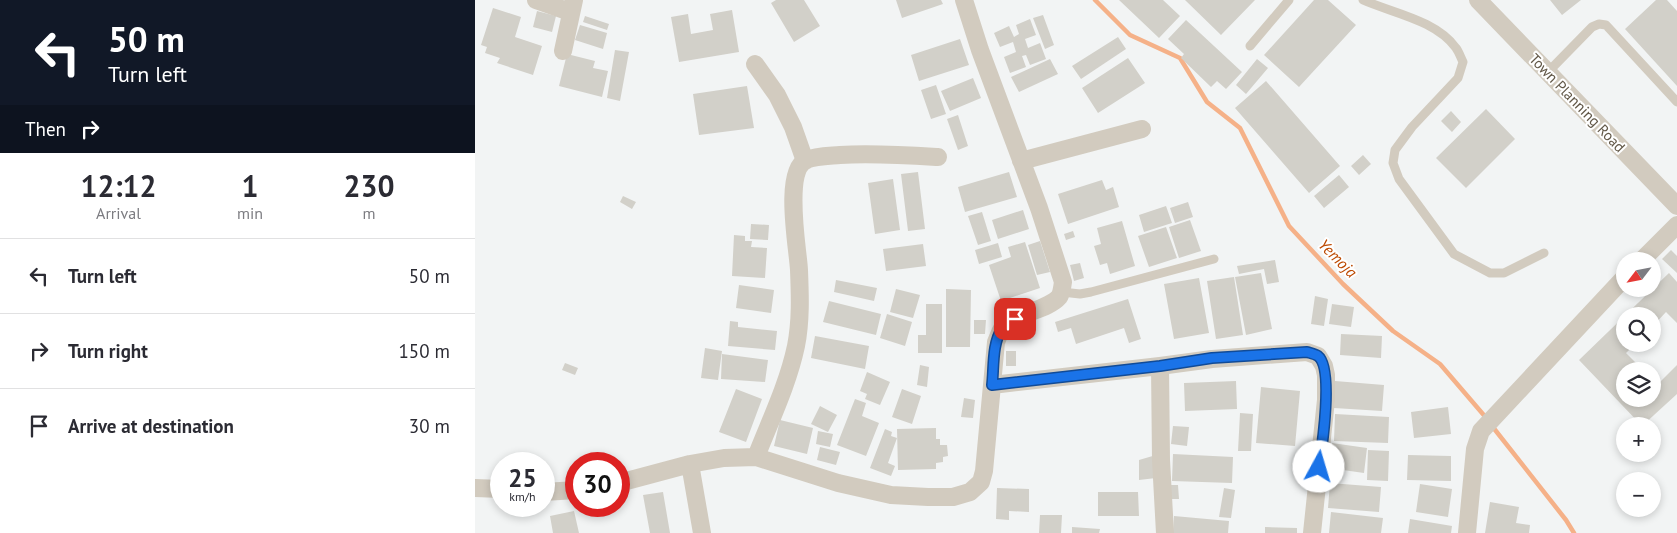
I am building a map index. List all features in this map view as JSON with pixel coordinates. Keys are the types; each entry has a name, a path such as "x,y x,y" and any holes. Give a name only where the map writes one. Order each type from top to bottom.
{"street":[{"path":"536,0 572,6 563,51"},
{"path":"630,480 690,464 724,458 756,456 838,483 891,495 953,497 970,492 981,482 984,471 997,342 1001,330 1005,325 1024,314 1058,299 1062,292 1063,282 964,0"},
{"name":"Town Planning Road","path":"1485,2 1548,72 1677,206"},
{"path":"755,64 781,103 793,127 805,161"},
{"path":"1021,160 1142,129"},
{"path":"756,456 790,368 796,345 799,317 799,269 793,215 797,170 805,161 825,156 870,153 938,157"},
{"path":"1650,252 1677,225"},
{"path":"1467,533 1475,449 1481,431 1616,286"},
{"path":"992,385 1160,366 1212,358 1307,352 1318,356 1324,366 1326,375 1326,400 1312,533"},
{"path":"1160,366 1161,460 1165,533"},
{"path":"690,464 702,533"},
{"path":"475,488 490,489"}],"lane":[{"path":"1250,46 1289,0"},
{"path":"1363,0 1413,18 1441,33 1456,48 1463,62 1458,78 1412,127 1395,150 1393,163 1399,179 1454,254 1490,274 1504,273 1544,253"},
{"path":"1548,72 1592,27 1599,24 1606,25 1677,102"},
{"path":"1062,292 1080,294 1214,259"}],"building":[{"path":"776,0 804,0 820,26 794,42 771,3"},
{"path":"896,0 941,0 943,4 902,18"},
{"path":"1119,0 1163,0 1180,16 1159,38"},
{"path":"1185,0 1255,0 1221,35"},
{"path":"1314,0 1328,0 1356,25 1299,87 1264,55"},
{"path":"1550,0 1581,0 1562,15"},
{"path":"1656,0 1667,0 1677,11 1677,86 1625,29"},
{"path":"493,8 521,17 515,37 542,46 533,75 497,63 500,58 485,53 487,47 481,45"},
{"path":"732,10 739,52 679,62 671,17 688,14 691,34 713,30 710,14"},
{"path":"537,11 556,16 552,32 533,27"},
{"path":"1043,15 1054,45 1045,49 1033,18"},
{"path":"585,16 609,24 607,30 583,22"},
{"path":"1030,19 1036,35 1025,39 1028,48 1040,43 1046,59 1030,65 1026,55 1022,56 1026,67 1010,73 1004,57 1016,52 1013,42 1000,47 994,33 1009,26 1014,37 1019,34 1016,25"},
{"path":"1186,20 1242,72 1226,89 1217,81 1211,87 1181,58 1184,54 1168,39"},
{"path":"580,25 607,33 603,49 575,40"},
{"path":"1118,37 1126,49 1081,79 1072,66"},
{"path":"960,39 969,65 919,81 911,55"},
{"path":"615,50 629,52 620,101 607,98"},
{"path":"567,54 595,61 593,68 608,71 602,97 559,86"},
{"path":"1128,58 1145,83 1098,113 1082,88"},
{"path":"1050,59 1058,74 1019,92 1011,77"},
{"path":"1257,59 1268,68 1246,94 1236,85"},
{"path":"973,78 981,98 950,111 941,91"},
{"path":"1266,81 1340,166 1309,193 1235,108"},
{"path":"936,85 946,114 931,119 921,90"},
{"path":"747,86 754,128 699,135 693,94"},
{"path":"1486,109 1515,139 1466,188 1436,158"},
{"path":"1451,111 1461,122 1452,132 1441,121"},
{"path":"958,115 968,146 958,150 947,119"},
{"path":"1363,155 1371,164 1359,175 1351,166"},
{"path":"918,172 925,229 908,231 901,174"},
{"path":"1009,172 1017,197 965,212 958,187"},
{"path":"1339,175 1349,187 1324,208 1314,196"},
{"path":"893,179 900,230 875,234 868,183"},
{"path":"1102,180 1106,190 1113,187 1119,207 1068,224 1058,194"},
{"path":"623,196 636,202 632,209 620,202"},
{"path":"1188,202 1193,217 1175,223 1170,208"},
{"path":"1166,206 1172,223 1144,232 1139,215"},
{"path":"1023,210 1029,229 998,239 992,220"},
{"path":"982,212 991,241 978,245 968,216"},
{"path":"1190,220 1201,251 1179,258 1169,227"},
{"path":"1122,221 1135,266 1110,274 1107,263 1100,265 1094,246 1101,244 1097,228"},
{"path":"751,224 769,225 768,240 750,239"},
{"path":"1166,227 1177,258 1149,267 1138,236"},
{"path":"1073,231 1075,237 1066,240 1064,234"},
{"path":"734,235 745,236 745,241 752,241 751,247 767,248 765,278 732,276"},
{"path":"1040,241 1050,272 1037,275 1028,245"},
{"path":"1025,242 1040,288 1001,301 989,265 1011,257 1008,247"},
{"path":"998,243 1002,257 979,264 975,250"},
{"path":"923,244 926,266 886,271 883,249"},
{"path":"1671,250 1677,256 1677,273 1662,259"},
{"path":"1275,260 1279,282 1267,284 1264,269 1239,274 1237,266"},
{"path":"1080,263 1084,278 1074,281 1070,265"},
{"path":"1261,273 1272,329 1246,335 1235,277"},
{"path":"1669,273 1677,282 1677,323 1666,312 1661,317 1661,307 1634,307 1643,298 1661,298 1661,281"},
{"path":"1234,277 1243,335 1216,339 1207,281"},
{"path":"1199,278 1209,333 1174,339 1164,284"},
{"path":"836,280 877,288 874,301 834,292"},
{"path":"739,285 774,290 771,313 736,308"},
{"path":"896,289 920,295 913,318 890,312"},
{"path":"946,289 971,290 970,347 946,347"},
{"path":"1315,296 1328,299 1324,326 1311,324"},
{"path":"1128,299 1141,339 1129,343 1124,328 1076,344 1071,328 1058,332 1055,322"},
{"path":"829,301 881,314 876,335 823,322"},
{"path":"926,304 942,304 942,353 918,353 918,335 926,335"},
{"path":"1332,304 1354,307 1351,327 1329,324"},
{"path":"887,314 912,322 905,346 880,338"},
{"path":"974,320 986,320 985,334 974,334"},
{"path":"730,321 738,322 738,327 777,331 775,350 728,346"},
{"path":"1616,324 1616,352 1627,352 1635,362 1616,362 1616,399 1579,360"},
{"path":"1341,334 1382,336 1381,358 1340,355"},
{"path":"815,336 869,346 865,369 811,358"},
{"path":"705,348 722,351 718,380 701,378"},
{"path":"1006,351 1016,351 1016,366 1006,366"},
{"path":"722,354 768,360 765,382 721,379"},
{"path":"565,363 578,368 575,375 562,370"},
{"path":"920,365 929,367 927,387 917,385"},
{"path":"1677,365 1677,394 1652,417 1633,417 1624,407 1661,407 1661,381"},
{"path":"867,372 890,382 880,405 865,399 867,394 860,391"},
{"path":"1236,381 1237,409 1185,411 1184,383"},
{"path":"1335,381 1384,385 1382,411 1334,408"},
{"path":"1261,387 1300,391 1295,446 1256,443"},
{"path":"736,389 762,399 746,442 719,432"},
{"path":"902,389 921,396 912,424 892,417"},
{"path":"964,398 975,400 973,418 961,417"},
{"path":"855,399 866,403 862,416 879,423 866,456 837,445"},
{"path":"820,406 837,415 828,432 811,424"},
{"path":"1448,407 1451,434 1414,438 1411,412"},
{"path":"1240,413 1253,414 1251,451 1238,451"},
{"path":"1335,414 1389,417 1388,443 1334,441"},
{"path":"780,420 813,428 807,454 774,446"},
{"path":"1173,426 1189,427 1187,446 1171,444"},
{"path":"936,428 936,439 940,439 940,445 947,445 948,456 943,457 943,462 936,463 936,469 898,470 897,429"},
{"path":"885,429 892,432 891,436 897,438 888,463 895,466 891,476 870,468"},
{"path":"818,431 833,434 830,447 816,444"},
{"path":"1332,443 1367,448 1364,473 1329,468"},
{"path":"820,447 840,452 836,465 817,460"},
{"path":"1368,450 1389,451 1388,481 1367,480"},
{"path":"1173,454 1233,457 1232,483 1172,481"},
{"path":"1156,455 1156,478 1139,480 1139,460"},
{"path":"1408,455 1451,456 1451,481 1407,480"},
{"path":"1330,483 1381,487 1379,512 1328,508"},
{"path":"1420,484 1452,489 1448,517 1416,512"},
{"path":"1168,485 1178,485 1179,499 1168,499"},
{"path":"997,488 1029,489 1029,512 1009,511 1009,520 996,519"},
{"path":"1224,488 1235,490 1231,518 1219,517"},
{"path":"663,492 670,533 650,533 643,495"},
{"path":"1098,492 1138,492 1139,516 1098,516"},
{"path":"1490,502 1519,507 1516,523 1530,525 1529,533 1485,533"},
{"path":"1331,512 1383,518 1381,533 1329,533"},
{"path":"565,513 565,517 575,517 579,533 553,533 550,517 555,517 555,515"},
{"path":"1040,515 1062,515 1061,533 1039,533"},
{"path":"1174,516 1229,521 1228,533 1173,533"},
{"path":"1410,519 1452,526 1451,533 1408,533"},
{"path":"1072,527 1100,529 1099,533 1072,533"},
{"path":"1265,527 1297,528 1297,533 1265,533"}],"waterway":[{"name":"Yemoja","path":"1095,0 1130,35 1180,58 1207,102 1240,128 1289,226 1343,284 1393,331 1440,364 1488,420"},
{"name":"Yemoja","path":"1492,426 1566,520 1574,533"}],"route":[{"path":"1015,319 1001,330 997,342 992,385 1160,366 1212,358 1307,352 1318,356 1324,366 1326,375 1326,400 1319,467"}]}
